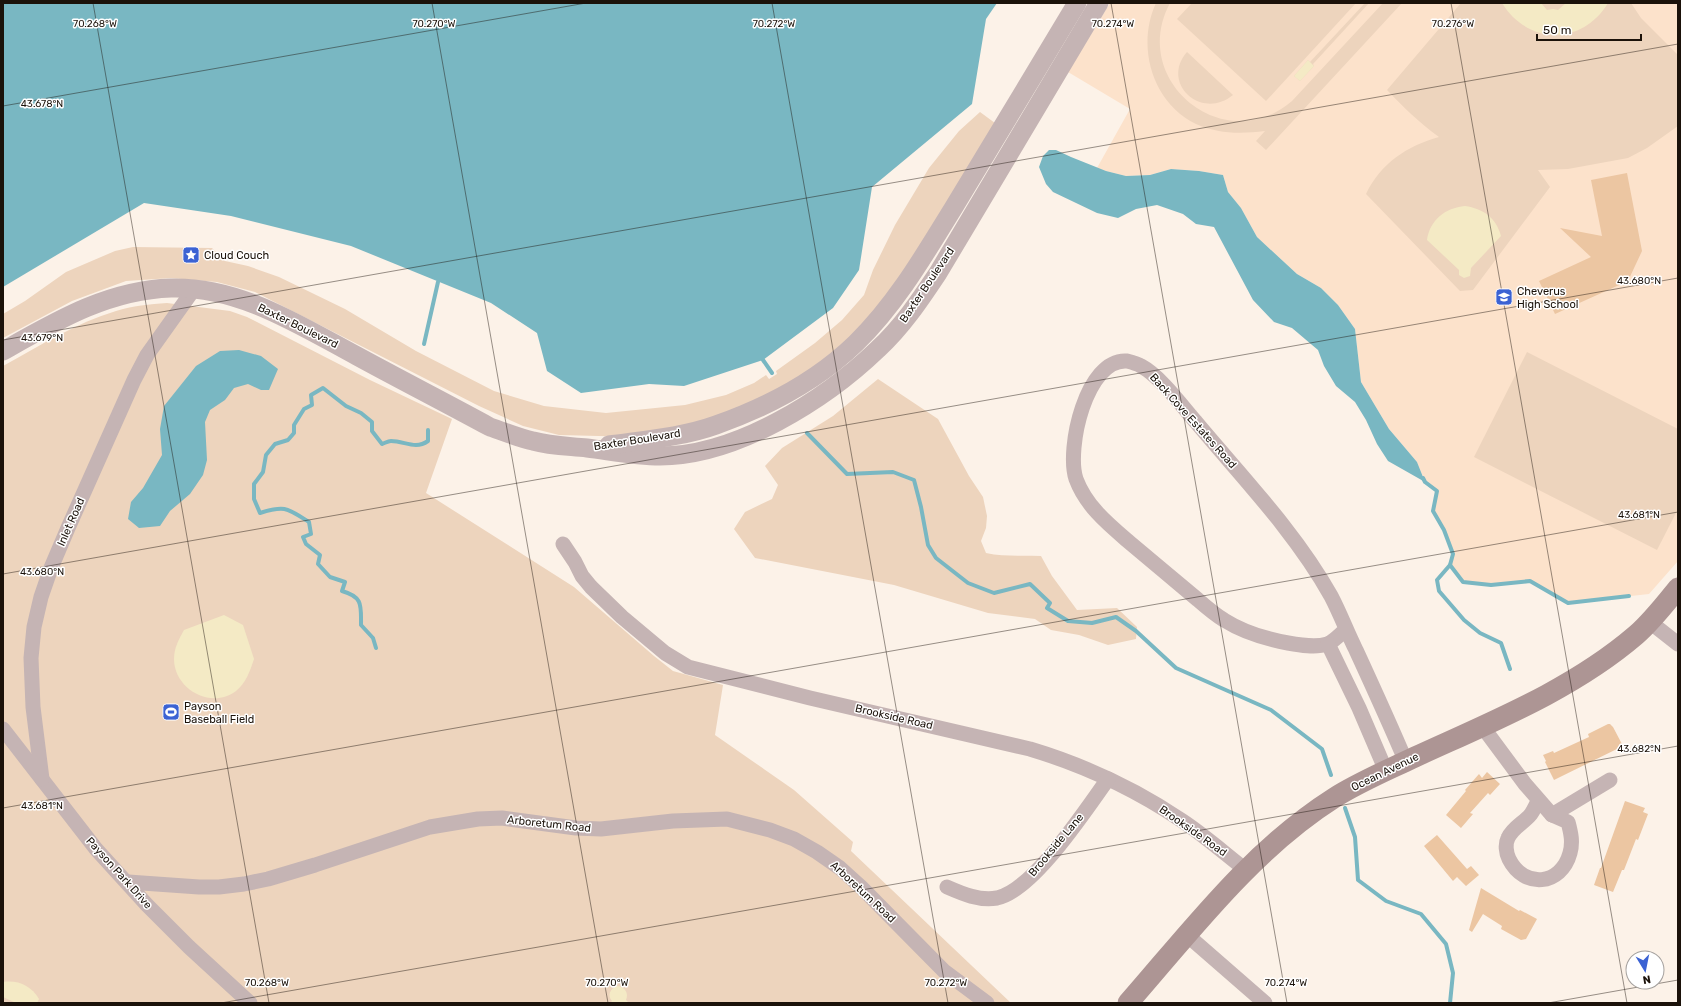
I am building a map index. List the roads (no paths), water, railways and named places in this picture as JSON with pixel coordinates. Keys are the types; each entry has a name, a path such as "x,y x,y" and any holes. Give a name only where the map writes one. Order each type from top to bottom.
{"main road":[{"name":"Ocean Avenue","path":"1128,1003 1246,870 1295,827 1325,804 1386,771 1527,705 1578,677 1613,653 1650,622 1678,588"}],"street":[{"name":"Baxter Boulevard","path":"587,448 678,434 714,426 771,402 803,384 826,369 856,343 883,313 931,245 1077,3"},
{"name":"Baxter Boulevard","path":"3,351 54,322 89,306 126,295 172,288 224,293 261,307 302,327 490,427 534,442 660,456 686,454 711,449 766,428 808,404 850,374 879,348 897,329 915,307 934,278 1099,3"},
{"name":"Inlet Road","path":"42,779 33,707 31,658 34,627 41,597 65,534 146,355 194,289"},
{"name":"Back Cove Estates Road","path":"1328,644 1297,644 1272,640 1246,632 1223,620 1113,528 1091,507 1082,493 1075,476 1073,459 1074,443 1076,427 1086,399 1100,373 1112,364 1127,361 1141,365 1152,374 1173,396 1280,522 1315,571 1332,598 1406,762"},
{"name":"Brookside Road","path":"563,544 591,588 622,617 665,653 688,667 802,696 1030,748 1054,756 1108,779 1138,794 1180,819 1210,840 1246,870"},
{"path":"1650,622 1678,644"},
{"path":"1346,629 1328,644 1359,708 1386,771"},
{"path":"1482,726 1525,784 1539,800 1552,815 1568,822 1572,836 1570,853 1565,865 1556,874 1546,879 1534,880 1523,876 1513,867 1507,854 1507,839 1517,826 1531,814 1539,800"},
{"name":"Payson Park Drive","path":"3,729 96,849 128,882 147,905 189,947 250,1003"},
{"name":"Brookside Lane","path":"947,887 972,897 996,898 1019,887 1039,870 1081,817 1108,779"},
{"path":"1552,815 1610,780"},
{"name":"Arboretum Road","path":"128,882 199,887 220,887 244,884 268,879 315,865 430,827 478,819 508,819 576,828 601,829 673,821 727,819 770,830 794,839 817,852 840,868 861,887 944,971 986,1003"},
{"path":"1187,935 1265,1003"}],"water":[{"path":"3,3 997,3 986,19 972,104 872,187 859,270 833,308 763,360 684,386 649,384 581,393 547,371 537,333 491,303 351,246 231,216 144,203 3,287"},
{"path":"1049,150 1056,150 1106,171 1126,176 1150,175 1171,169 1199,171 1223,175 1228,192 1241,208 1257,237 1297,274 1321,288 1338,305 1355,329 1361,382 1389,429 1417,462 1425,482 1388,461 1377,444 1366,420 1355,402 1336,386 1324,366 1318,350 1292,328 1274,322 1253,300 1214,227 1196,224 1183,214 1157,205 1136,209 1118,218 1097,213 1053,192 1046,184 1039,167 1043,156"},
{"path":"239,350 261,356 278,369 269,390 261,390 248,384 234,388 225,400 210,410 205,422 207,460 203,475 190,494 170,511 160,526 139,528 128,519 131,502 143,488 162,455 160,429 164,406 196,366 220,351"}],"waterway":[{"path":"424,344 438,282"},
{"path":"763,360 772,373"},
{"path":"376,648 373,638 361,625 361,607 357,599 349,593 342,591 345,582 330,577 318,564 320,555 306,544 303,537 311,534 309,522 286,509 275,509 260,513 254,499 254,484 263,472 266,455 275,444 288,440 294,433 294,425 304,409 312,405 311,395 323,388 346,406 361,413 372,422 372,431 382,444 391,441 414,445 423,444 428,441 428,430"},
{"path":"807,433 847,474 893,472 914,480 928,545 936,558 968,583 994,593 1030,584 1050,603 1047,608 1068,621 1092,623 1116,617 1136,631 1176,668 1271,710 1322,749 1331,775"},
{"path":"1423,478 1425,482 1437,491 1433,511 1444,530 1453,554 1450,565 1437,580 1439,591 1464,620 1480,633 1501,643 1510,669"},
{"path":"1450,565 1463,582 1491,585 1530,581 1568,603 1629,596"},
{"path":"1345,808 1355,837 1358,880 1386,901 1421,914 1446,944 1453,973 1450,1003"}],"place":[{"name":"Cloud Couch","path":"191,255"},
{"name":"Cheverus High School","path":"1504,297"},
{"name":"Payson Baseball Field","path":"171,712"}]}
